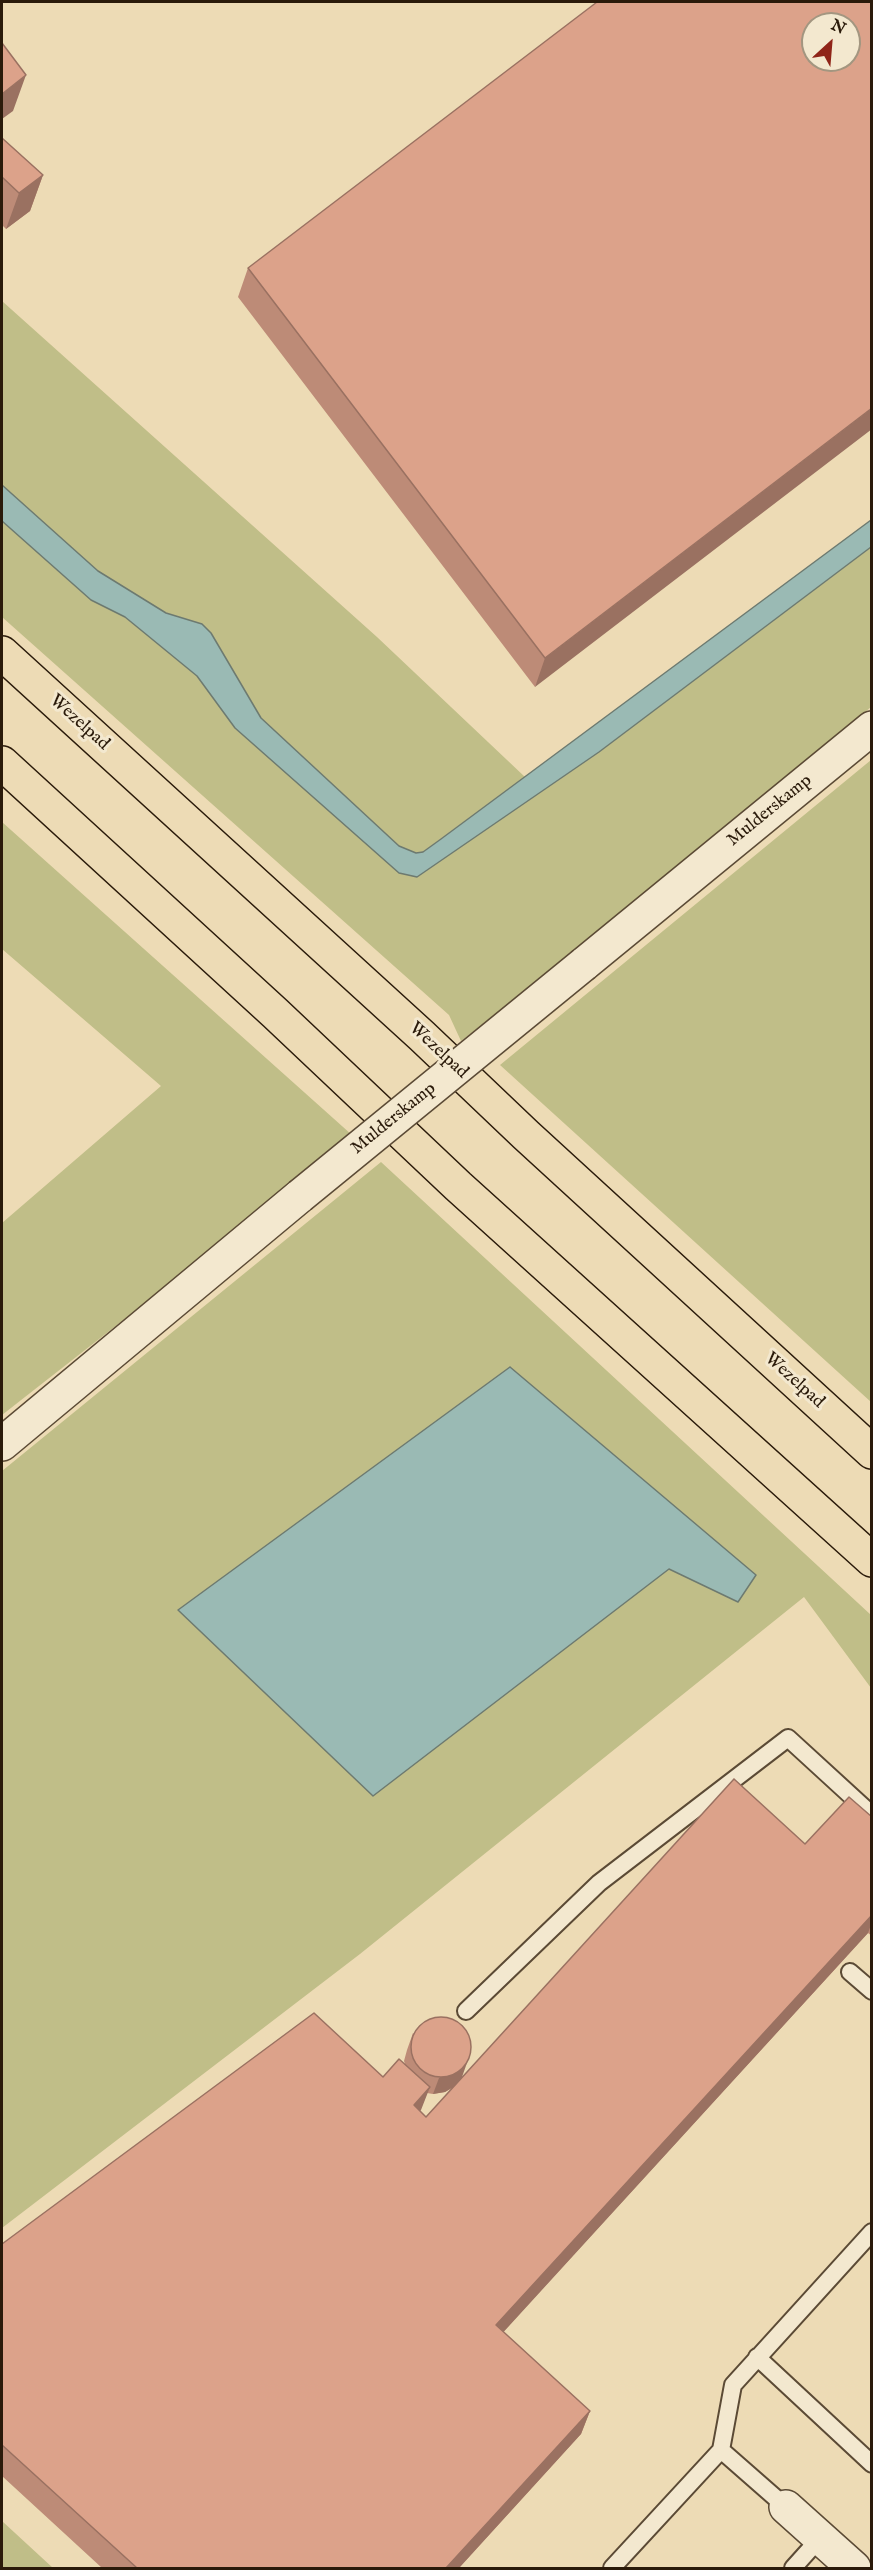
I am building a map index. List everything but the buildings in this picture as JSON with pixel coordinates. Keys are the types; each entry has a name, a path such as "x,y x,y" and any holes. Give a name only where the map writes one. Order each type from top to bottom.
{"highway":[{"name":"Wezelpad","path":"2,653 423,1036 534,1143 872,1452"},
{"path":"2,763 275,1013 458,1186 872,1560"}],"street":[{"name":"Mulderskamp","path":"2,1444 300,1196 872,728"},
{"path":"786,2507 854,2568"}],"lane":[{"path":"466,2010 599,1883 788,1738 872,1815"},
{"path":"850,1972 872,1991"},
{"path":"612,2568 721,2450 733,2385 872,2232"},
{"path":"757,2357 869,2455"},
{"path":"721,2450 786,2507"},
{"path":"793,2568 820,2538"}],"shaded area":[{"path":"2,301 377,637 525,777 423,852 416,853 399,846 261,718 211,633 202,624 166,613 98,571 2,485"},
{"path":"2,521 91,600 125,617 197,676 235,728 417,877 599,752 871,547 871,707 553,970 461,1041 449,1015 2,617"},
{"path":"871,760 871,1402 500,1065"},
{"path":"2,822 352,1135 200,1260 2,1415 2,1223 161,1086 2,949"},
{"path":"381,1162 871,1615 871,1688 804,1597 360,1954 2,2228 2,1471","holes":["669,1568 755,1575 738,1602"]},
{"path":"2,2521 53,2568 2,2568"}],"water":[{"path":"2,485 98,571 166,613 202,624 211,633 261,718 399,846 416,853 423,852 441,839 871,520 871,547 599,752 417,877 399,873 235,728 197,676 125,617 91,600 2,521"},
{"path":"510,1367 756,1575 738,1602 669,1569 373,1796 178,1610"}]}
